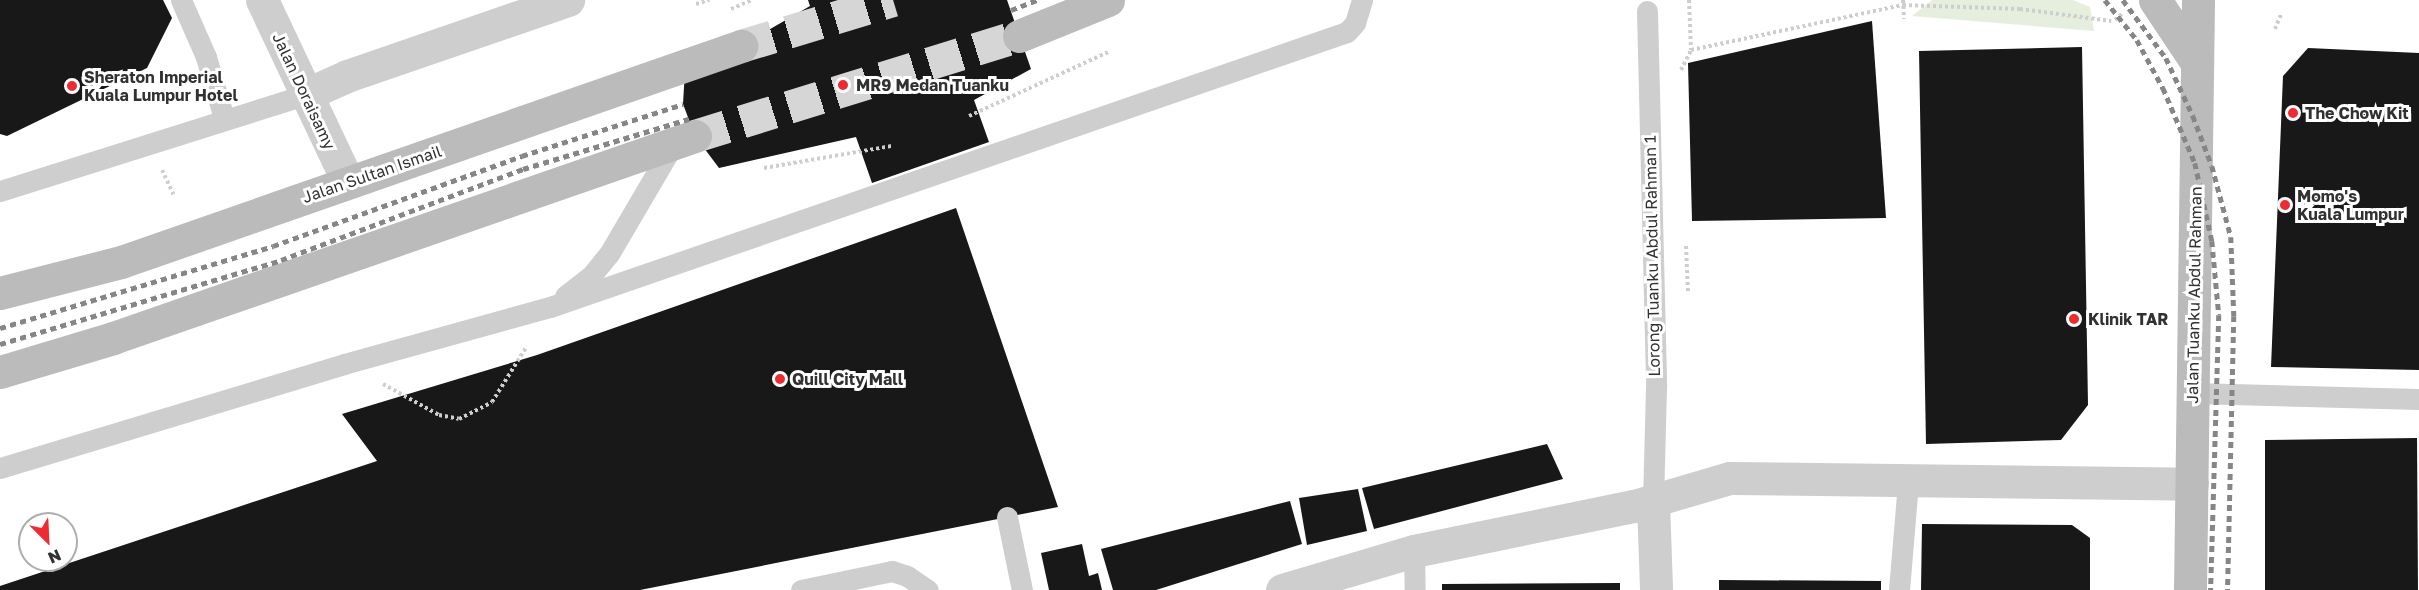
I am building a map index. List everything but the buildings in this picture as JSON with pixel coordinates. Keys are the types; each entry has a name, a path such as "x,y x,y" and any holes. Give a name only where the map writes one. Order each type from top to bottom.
{"main road":[{"path":"1019,36 1108,0"},
{"path":"2155,0 2197,63"},
{"name":"Jalan Tuanku Abdul Rahman","path":"2190,590 2198,0"},
{"name":"Jalan Sultan Ismail","path":"0,294 121,262 741,46"},
{"path":"0,372 113,338 684,139"}],"street":[{"name":"Jalan Doraisamy","path":"262,0 348,182"},
{"path":"307,94 347,76 568,0"},
{"path":"1282,590 1414,551 1653,502 1730,478 2192,484"},
{"path":"1653,502 1656,590"}],"lane":[{"path":"181,0 206,57 224,118"},
{"path":"0,468 344,364 550,307 1347,32 1355,23 1362,0"},
{"name":"Lorong Tuanku Abdul Rahman 1","path":"1647,11 1656,387 1653,502"},
{"path":"0,191 224,118 307,94"},
{"path":"550,307 591,276 609,254 684,139"},
{"path":"2193,393 2419,399"},
{"path":"1899,590 1908,482"},
{"path":"1007,518 1022,590"},
{"path":"1414,551 1415,590"},
{"path":"801,590 892,571 907,576 928,590"}],"path":[{"path":"696,4 709,0"},
{"path":"1679,81 1683,62 1691,50 1689,0"},
{"path":"1691,50 1903,3 2020,9 2111,21"},
{"path":"1903,3 1904,19"},
{"path":"2275,29 2281,14"},
{"path":"969,117 1108,52"},
{"path":"764,168 891,146"},
{"path":"163,172 174,196"},
{"path":"1685,233 1688,292"},
{"path":"344,364 439,415 459,419 492,402 550,307"}],"green space":[{"path":"1932,0 2073,0 2090,7 2094,31 1912,16"}],"tunnel":[{"path":"741,46 893,0"},
{"path":"695,136 1019,36"}],"railway":[{"path":"1011,10 1037,0"},
{"path":"2105,0 2137,40 2163,88 2195,163 2212,241 2219,315 2211,590"},
{"path":"2123,0 2166,58 2193,116 2212,166 2231,237 2234,316 2228,590"},
{"path":"0,328 273,246 522,156 683,104"},
{"path":"0,344 281,260 523,169 689,119"}],"place":[{"name":"MR9 Medan Tuanku","path":"843,85"},
{"name":"Sheraton Imperial Kuala Lumpur Hotel","path":"72,86"},
{"name":"The Chow Kit","path":"2293,113"},
{"name":"Momo's Kuala Lumpur","path":"2285,205"},
{"name":"Klinik TAR","path":"2074,319"},
{"name":"Quill City Mall","path":"780,379"}]}
